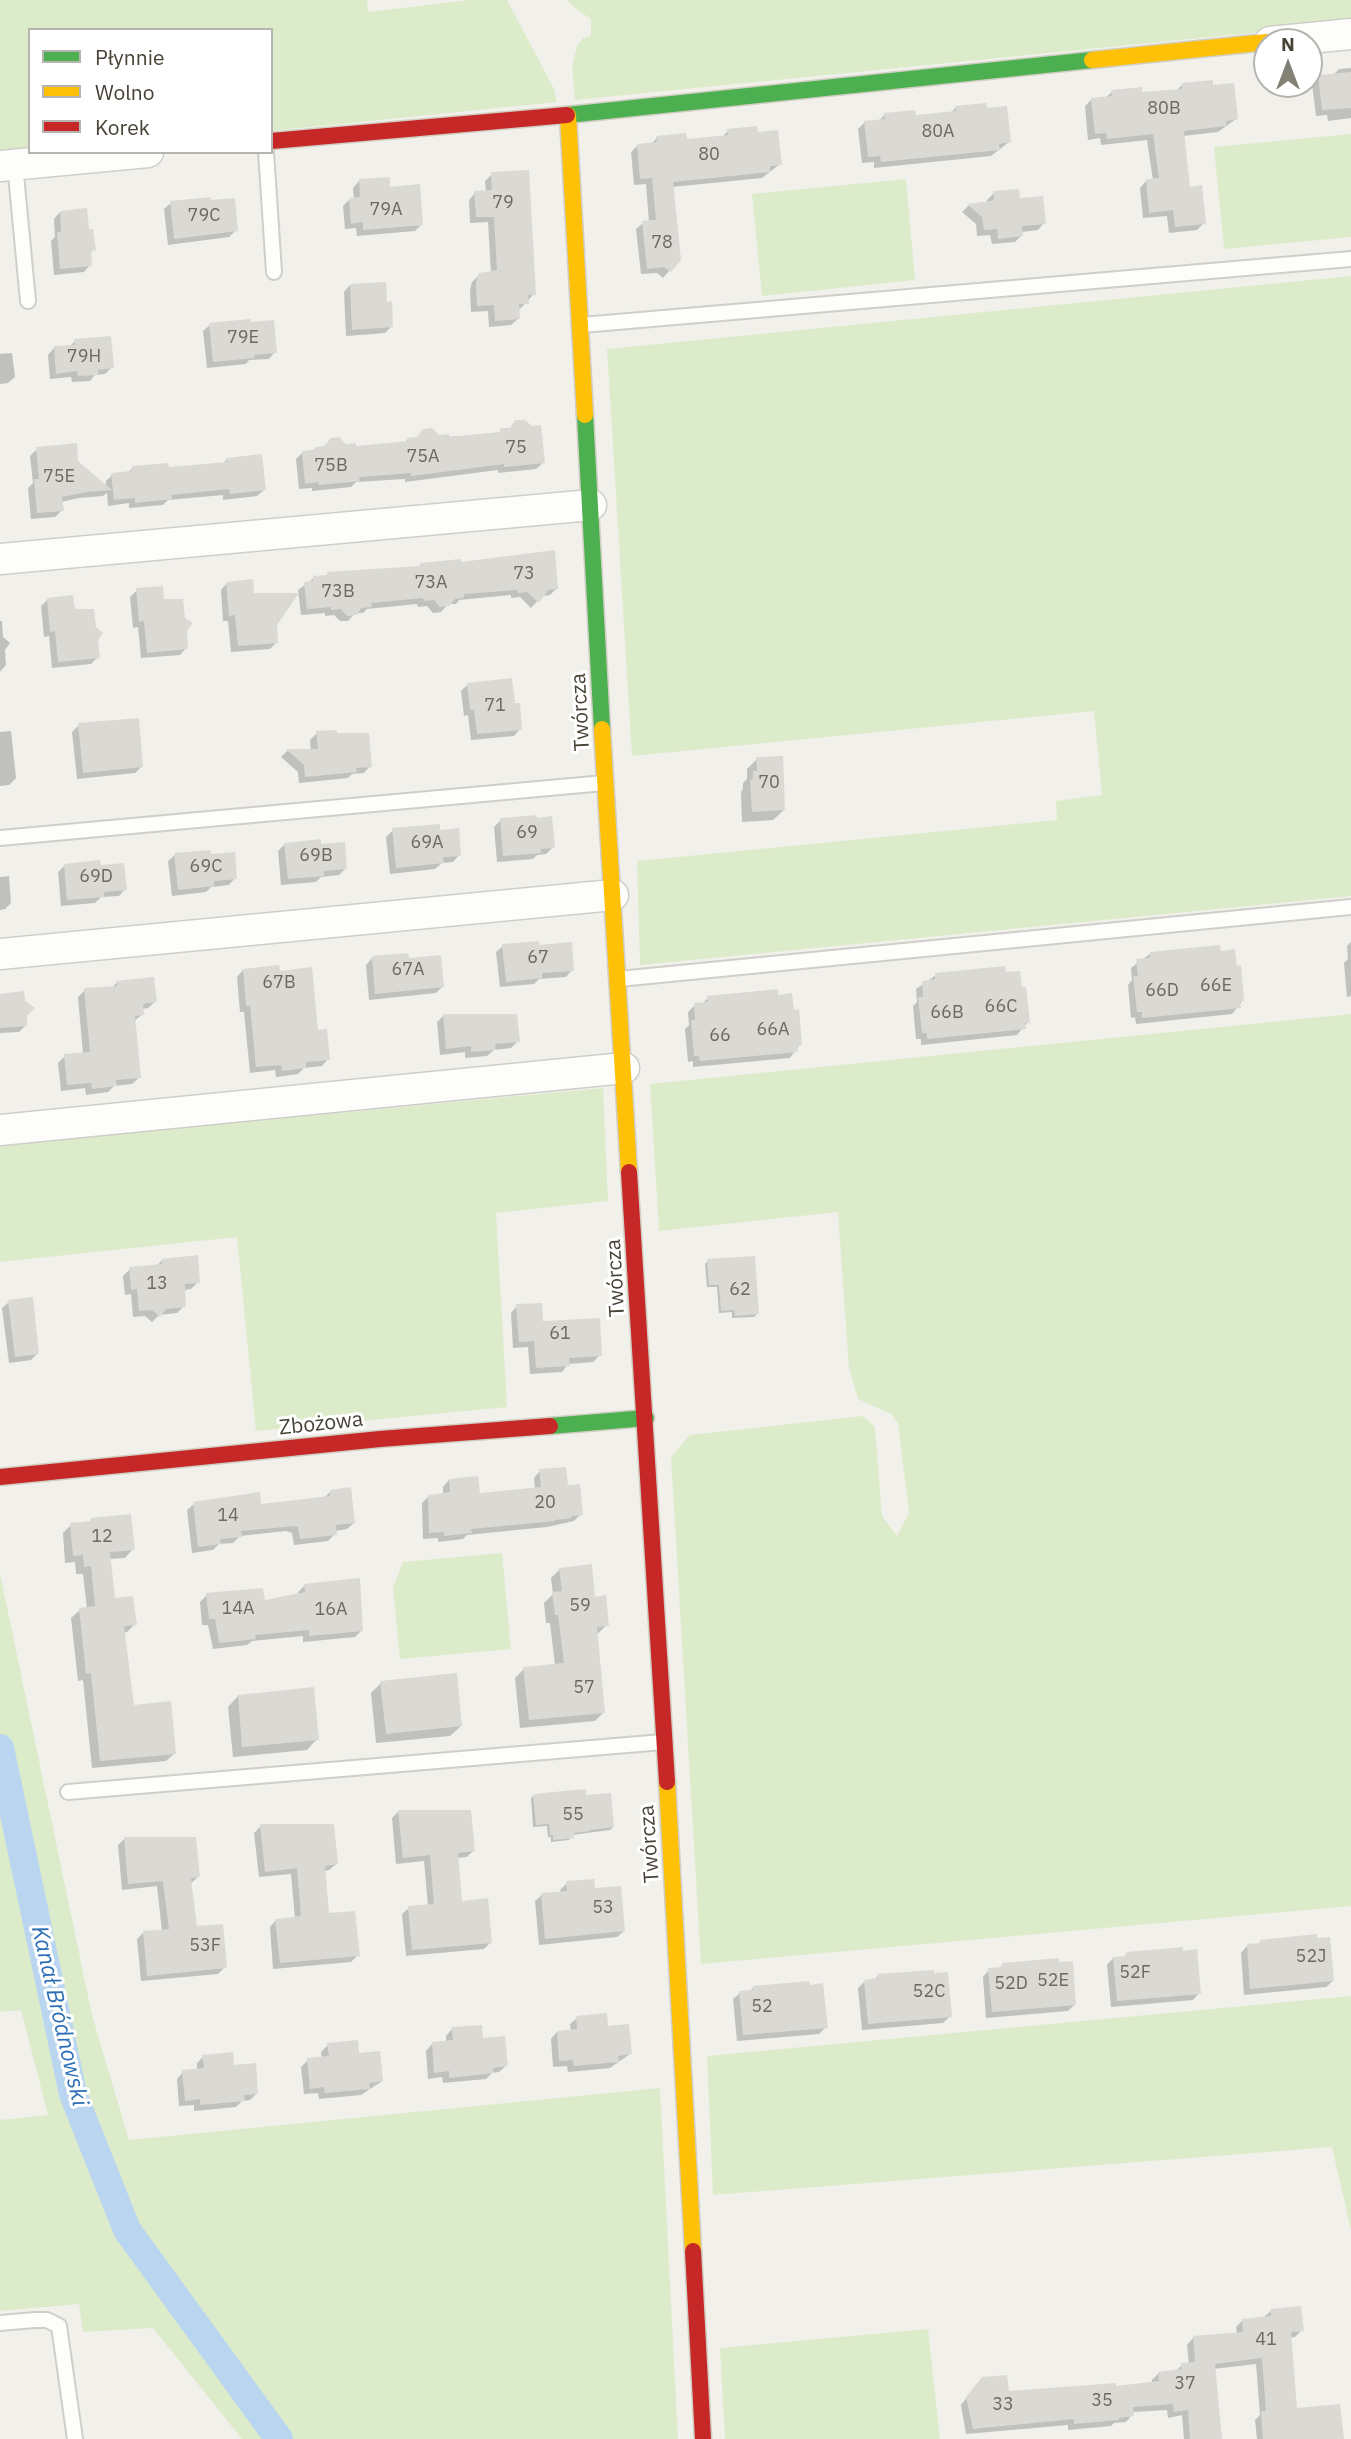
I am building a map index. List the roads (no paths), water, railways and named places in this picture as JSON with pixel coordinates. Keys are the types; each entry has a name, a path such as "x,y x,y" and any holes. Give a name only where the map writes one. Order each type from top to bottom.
{"street":[{"path":"1323,37 1351,34"},
{"path":"273,141 568,115 1253,44"},
{"name":"Twórcza","path":"568,115 704,2439"},
{"path":"7,165 126,154"},
{"path":"0,559 591,505"},
{"path":"0,954 613,895"},
{"path":"0,1129 624,1068"},
{"name":"Zbożowa","path":"0,1477 380,1439 646,1418"}],"lane":[{"path":"266,154 274,272"},
{"path":"7,165 28,301"},
{"path":"580,325 1351,259"},
{"path":"0,838 606,783"},
{"path":"619,979 1351,908"},
{"path":"68,1792 664,1742"},
{"path":"0,2323 47,2320 59,2326 75,2439"}],"waterway":[{"name":"Kanał Bródnowski","path":"0,1748 73,2094 127,2230 279,2439"}]}
